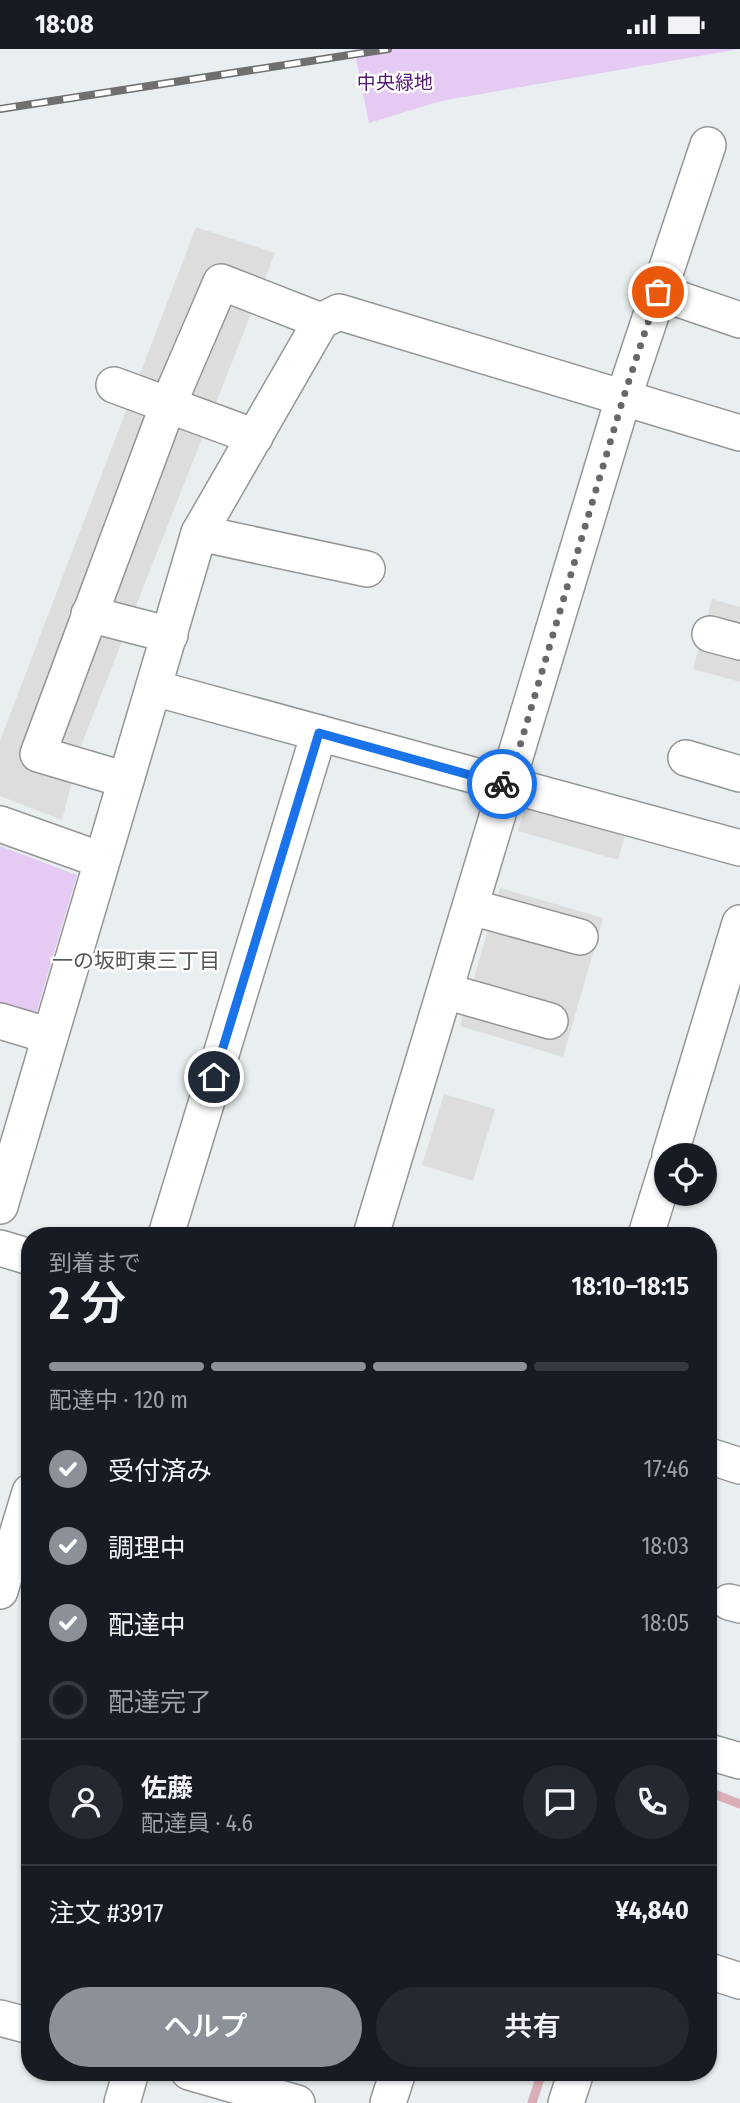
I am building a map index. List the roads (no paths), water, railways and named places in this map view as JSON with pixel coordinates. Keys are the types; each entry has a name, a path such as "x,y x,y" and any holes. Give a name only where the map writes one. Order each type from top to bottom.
{"street":[{"path":"373,1227 623,399 708,145"},
{"path":"126,780 38,754 168,405 221,282 321,321"},
{"path":"658,292 740,320"},
{"path":"0,1206 199,533 321,321 339,312 740,433"},
{"path":"114,385 255,437"},
{"path":"199,533 367,569"},
{"path":"89,614 170,635"},
{"path":"154,688 740,848"},
{"path":"168,1227 319,733"},
{"path":"686,758 740,774"},
{"path":"0,824 101,860"},
{"path":"471,907 580,937"},
{"path":"674,1143 740,923"},
{"path":"445,991 550,1021"},
{"path":"0,1021 50,1036"},
{"path":"648,1227 655,1206"},
{"path":"0,1248 21,1254"},
{"path":"717,1459 740,1466"},
{"path":"0,1591 21,1522"},
{"path":"717,1754 740,1761"},
{"path":"717,1974 740,1981"},
{"path":"0,2018 21,2024"},
{"path":"122,2103 128,2081"},
{"path":"220,2081 297,2103"},
{"path":"388,2103 395,2081"},
{"path":"566,2103 573,2081"}],"waterway":[{"path":"717,1795 740,1804"},
{"path":"532,2103 539,2081"}],"railway":[{"path":"0,109 388,49"}],"district":[{"name":"一の坂町東三丁目","path":"136,961"}],"park label":[{"name":"中央緑地","path":"395,82"}]}
